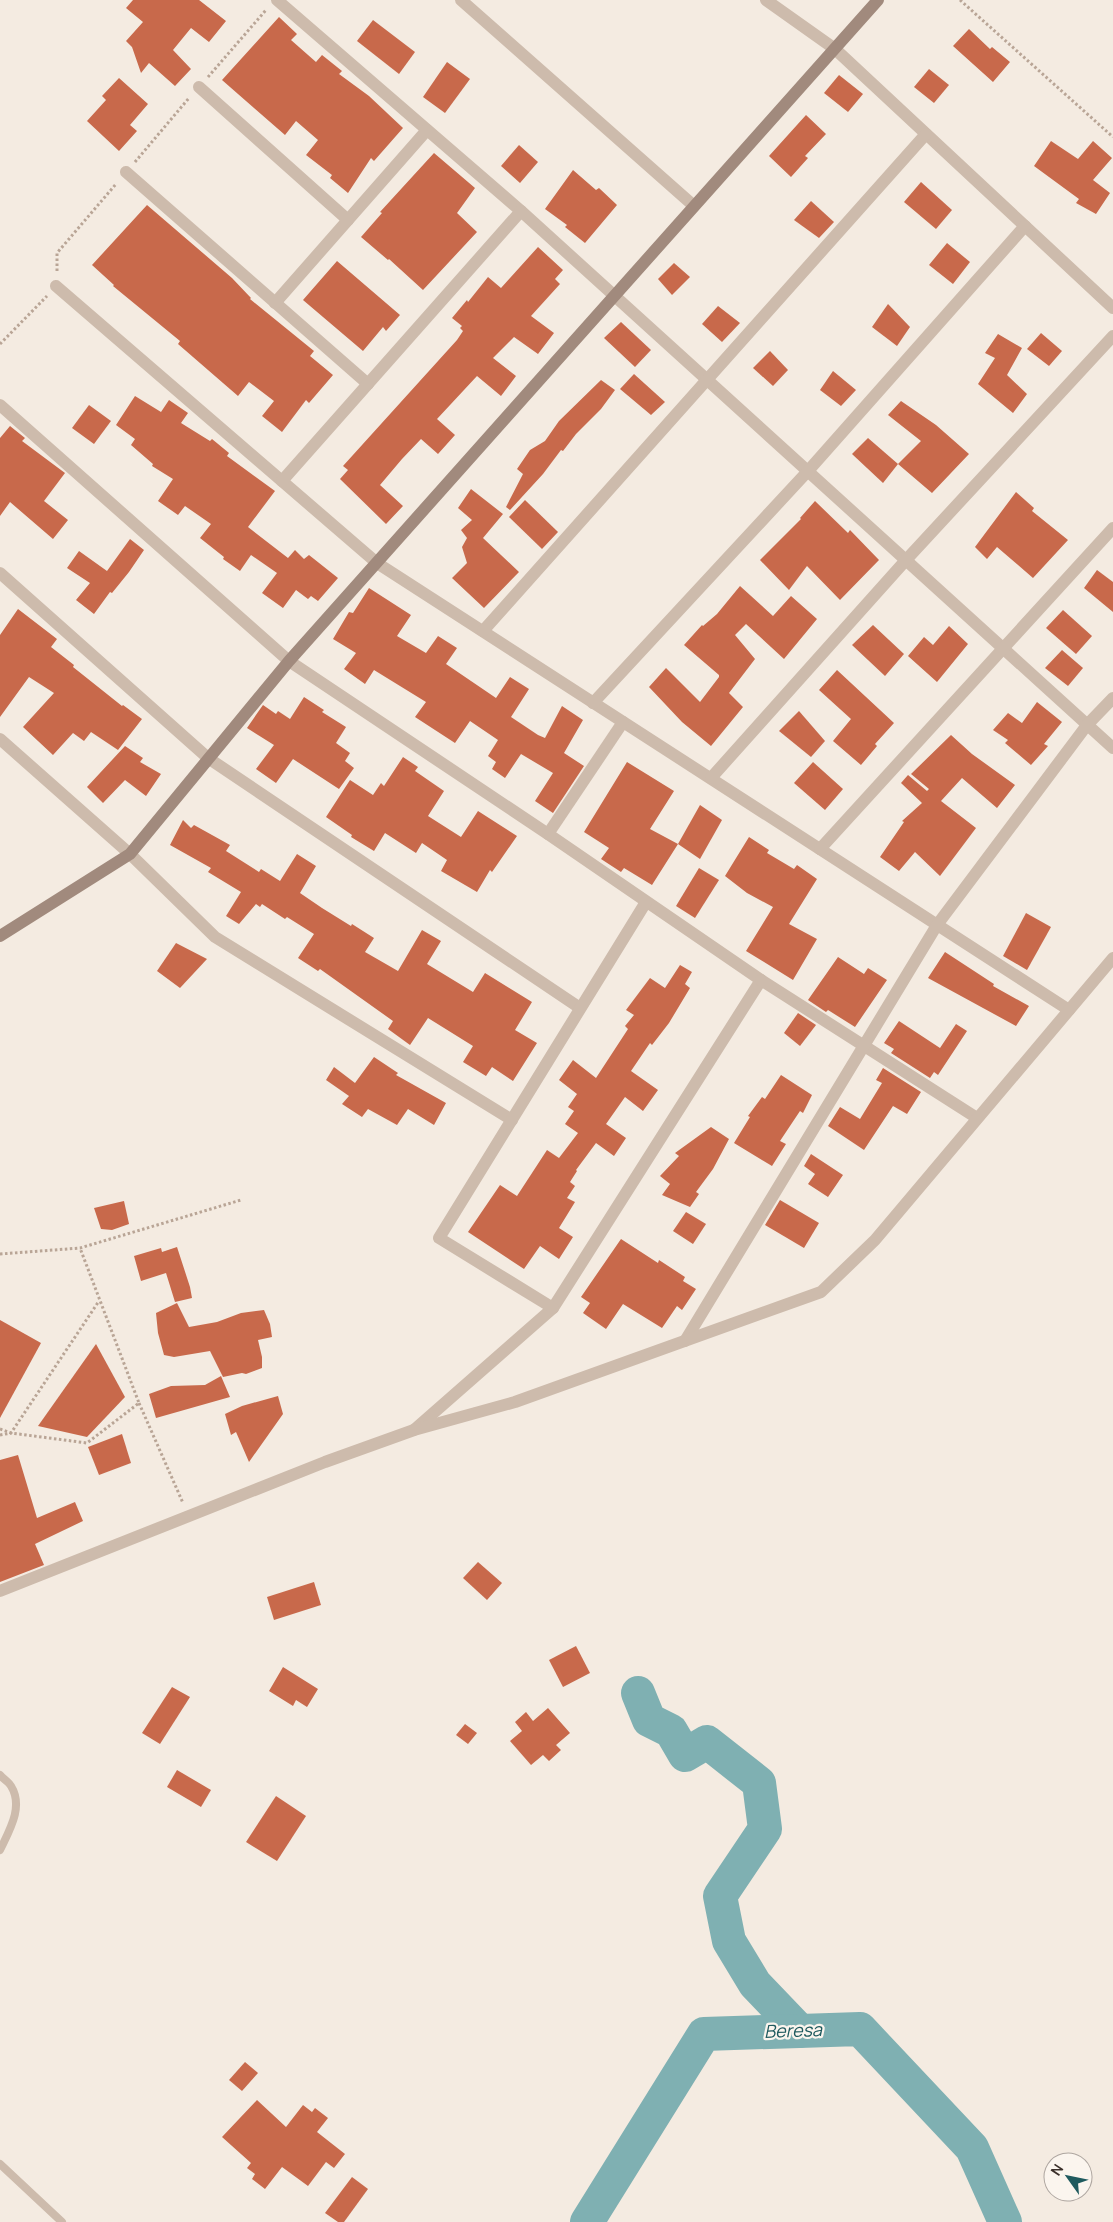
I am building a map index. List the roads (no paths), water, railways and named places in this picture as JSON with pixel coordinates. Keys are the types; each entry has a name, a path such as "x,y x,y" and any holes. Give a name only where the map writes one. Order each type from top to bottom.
{"street":[{"path":"277,0 615,295 1113,748"},
{"path":"461,0 694,206"},
{"path":"766,0 835,49 1113,308"},
{"path":"0,936 130,854 289,661 878,0"},
{"path":"200,87 348,220"},
{"path":"275,303 427,130"},
{"path":"483,631 926,134"},
{"path":"126,172 368,384"},
{"path":"282,481 520,211"},
{"path":"594,703 808,471 1025,226"},
{"path":"56,286 377,563 1069,1010"},
{"path":"710,778 906,560 1113,336"},
{"path":"0,405 289,661 548,834 761,980 977,1118"},
{"path":"820,849 1002,647 1113,528"},
{"path":"0,573 208,758 580,1008"},
{"path":"684,1341 937,924 1087,725 1113,698"},
{"path":"548,834 623,722"},
{"path":"0,738 130,854 215,937 512,1120"},
{"path":"553,1308 439,1238 646,902"},
{"path":"0,1591 325,1462 414,1430 514,1402 821,1292 875,1240 1113,958"},
{"path":"414,1430 553,1308 761,980"}],"lane":[{"path":"0,1775 12,1787 16,1805 13,1825 0,1850"},
{"path":"0,2164 62,2222"}],"waterway":[{"path":"638,1693 649,1720 671,1731 685,1755 707,1742 759,1783 765,1829 720,1896 729,1941 755,1984 800,2031"},
{"name":"Beresa","path":"587,2222 704,2034 860,2029 972,2148 1005,2222"}]}
